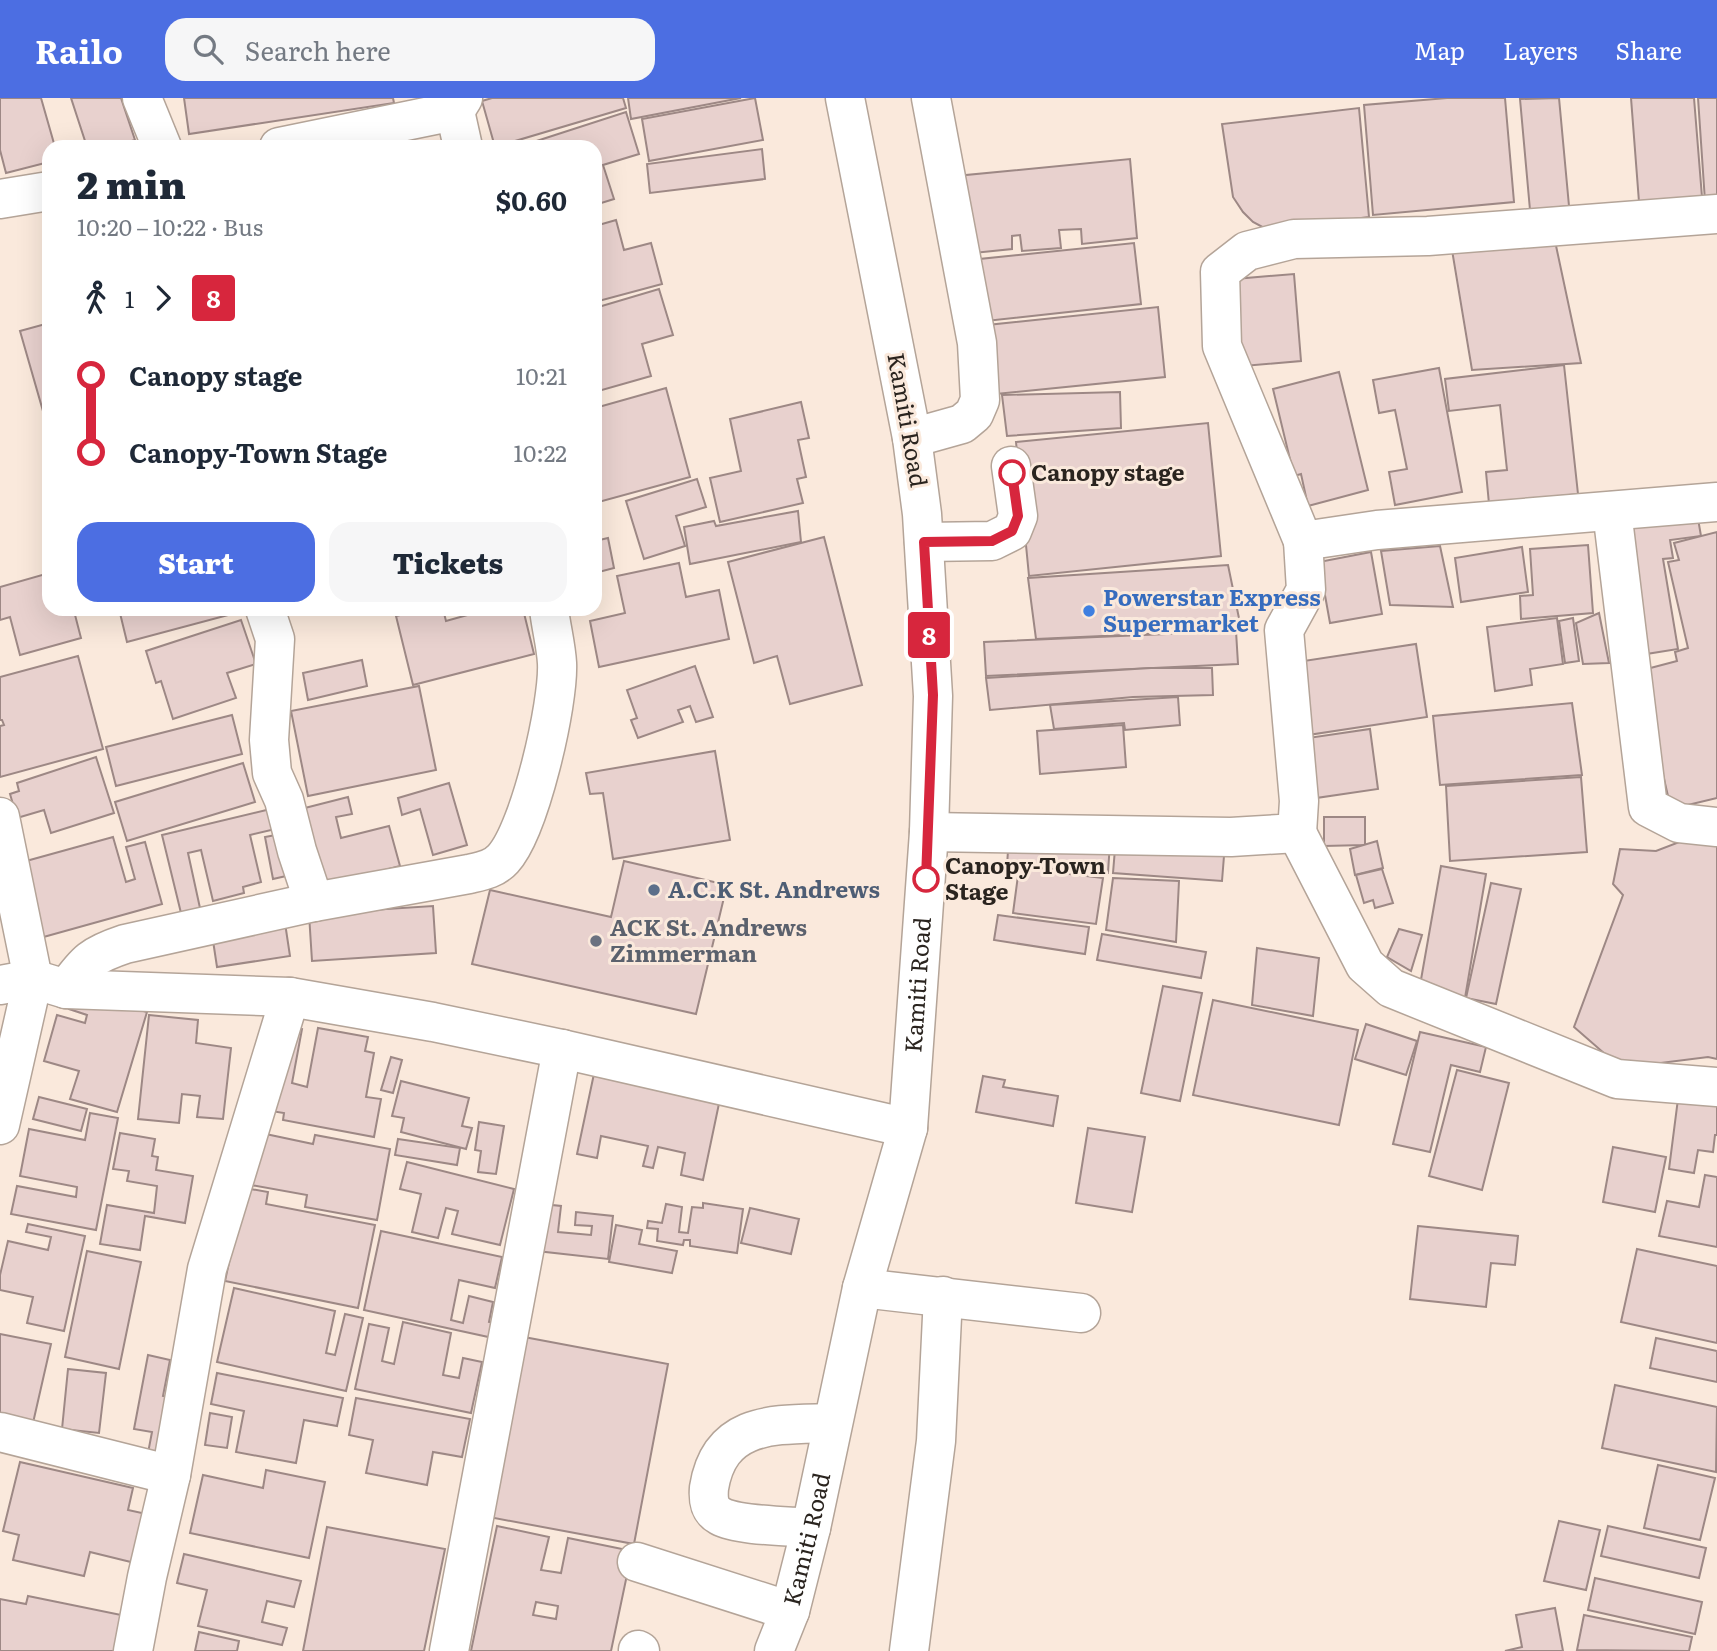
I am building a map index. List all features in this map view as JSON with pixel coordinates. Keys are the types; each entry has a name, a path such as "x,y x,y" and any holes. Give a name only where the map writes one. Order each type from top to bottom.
{"street":[{"path":"142,98 159,140"},
{"name":"Kamiti Road","path":"774,1651 790,1611 811,1528 862,1288 908,1128 929,832 933,695 924,542 912,438 845,98"},
{"path":"912,438 962,424 974,414 980,400 977,343 932,98"},
{"path":"324,140 460,119"},
{"path":"0,199 42,192"},
{"path":"1717,214 1429,236 1294,239 1247,251 1220,272 1222,346 1303,541 1306,590 1284,630 1299,802 1297,834 1365,965 1391,988 1617,1079 1717,1087"},
{"path":"924,542 992,541 1012,531 1018,516 1011,466"},
{"path":"1303,541 1377,530 1717,502"},
{"path":"1612,511 1648,807 1679,823 1717,827"},
{"path":"267,616 275,639 269,740 272,773 284,800 314,902"},
{"path":"33,984 84,964 102,951 113,947 314,902 493,868 510,850 522,822 542,762 554,710 557,663 550,616"},
{"path":"0,817 33,984 0,1125"},
{"path":"929,832 1231,837 1297,834"},
{"path":"33,984 290,997 432,1022 562,1049 908,1128"},
{"path":"133,1651 171,1475 207,1269 290,997"},
{"path":"449,1651 562,1049"},
{"path":"862,1288 1081,1313"},
{"path":"909,1651 936,1441 943,1296"},
{"path":"811,1528 737,1521 720,1516 711,1508 708,1498 710,1483 721,1453 743,1434 769,1426 832,1423"},
{"path":"0,1432 171,1475"},
{"path":"637,1562 790,1611"}],"building":[{"path":"0,98 41,98 53,140 42,140 42,164 6,173 0,150"},
{"path":"71,98 121,98 135,140 85,140"},
{"path":"184,98 393,98 394,103 189,134"},
{"path":"492,98 623,98 626,108 519,140 493,140 482,101"},
{"path":"628,98 741,98 631,119"},
{"path":"755,98 763,140 649,161 642,119"},
{"path":"1447,98 1505,98 1514,202 1373,215 1364,105"},
{"path":"1559,98 1569,206 1530,210 1520,99"},
{"path":"1631,98 1694,98 1702,197 1639,202"},
{"path":"1698,98 1717,98 1717,200 1705,201"},
{"path":"1359,108 1369,217 1268,230 1253,222 1243,212 1233,197 1222,124"},
{"path":"626,112 639,154 603,165 614,199 602,203 602,140 540,140"},
{"path":"762,149 765,179 650,193 647,164"},
{"path":"1130,159 1137,238 1082,244 1081,229 1059,230 1061,248 1022,251 1020,235 1012,236 1012,249 964,254 956,176"},
{"path":"616,220 624,250 651,243 662,284 602,300 602,224"},
{"path":"1555,241 1581,363 1472,370 1451,244"},
{"path":"1134,243 1141,304 977,322 970,260"},
{"path":"1294,274 1301,361 1232,367 1235,279"},
{"path":"659,289 673,335 642,344 651,376 602,390 602,306"},
{"path":"1158,307 1165,377 986,395 978,326"},
{"path":"42,325 42,408 20,331"},
{"path":"1564,365 1578,494 1489,504 1486,472 1507,470 1500,405 1449,411 1445,379"},
{"path":"1439,368 1462,492 1395,505 1389,472 1407,469 1395,410 1379,413 1373,380"},
{"path":"1339,372 1368,490 1308,506 1301,474 1294,476 1273,389"},
{"path":"666,388 690,477 602,501 602,406"},
{"path":"1120,392 1121,428 1007,436 1002,395"},
{"path":"801,402 809,438 798,440 806,477 797,479 803,503 720,522 710,478 741,471 730,419"},
{"path":"1208,423 1221,556 1029,576 1016,442"},
{"path":"697,479 706,507 676,516 685,546 644,559 626,501"},
{"path":"798,511 801,542 690,564 684,527 714,521 716,526"},
{"path":"1697,513 1701,536 1670,540 1673,558 1663,559 1678,649 1640,655 1619,527"},
{"path":"1717,532 1717,798 1671,809 1639,671 1677,661 1675,652 1688,648 1668,562 1679,560 1674,543"},
{"path":"824,537 862,685 790,704 777,656 754,663 728,562"},
{"path":"608,538 614,568 602,571 602,539"},
{"path":"1588,545 1593,613 1521,619 1520,596 1533,595 1530,549"},
{"path":"1440,546 1453,607 1390,605 1381,551"},
{"path":"1522,547 1528,592 1461,602 1455,558"},
{"path":"1371,552 1382,614 1330,623 1319,562"},
{"path":"679,563 686,597 719,590 729,639 599,667 590,621 625,613 617,576"},
{"path":"1228,565 1241,628 1236,630 1036,639 1028,578"},
{"path":"42,575 42,616 75,616 81,638 20,655 10,617 0,620 0,587"},
{"path":"1599,613 1609,663 1583,664 1576,623"},
{"path":"121,616 224,616 127,642"},
{"path":"396,616 445,616 446,621 464,616 525,616 534,654 413,685"},
{"path":"1557,618 1563,664 1530,669 1532,685 1495,691 1487,627"},
{"path":"1573,618 1579,661 1565,663 1559,621"},
{"path":"241,620 256,664 227,673 236,698 173,719 161,681 156,683 146,651"},
{"path":"1236,631 1238,664 986,676 984,642"},
{"path":"1416,644 1427,717 1308,735 1297,662"},
{"path":"78,656 103,749 0,777 0,726 4,725 0,720 0,677"},
{"path":"362,660 367,686 308,700 303,673"},
{"path":"695,666 713,717 696,722 690,706 678,710 683,722 638,738 631,720 637,718 627,690"},
{"path":"1151,668 1212,668 1213,695 1133,697 990,710 986,678"},
{"path":"419,686 436,770 308,796 291,711"},
{"path":"1178,697 1180,725 1125,730 1124,723 1054,729 1050,705"},
{"path":"1572,703 1582,775 1440,785 1433,716"},
{"path":"232,715 242,754 116,786 106,747"},
{"path":"1123,725 1126,767 1040,774 1037,731"},
{"path":"1370,729 1378,789 1316,798 1308,738"},
{"path":"715,751 730,840 613,859 603,793 590,794 586,773"},
{"path":"96,757 114,813 51,833 44,810 17,818 10,794 19,791 17,783"},
{"path":"243,763 255,802 127,841 115,802"},
{"path":"1581,777 1587,852 1450,861 1446,786"},
{"path":"449,783 467,845 433,855 420,809 402,815 398,798"},
{"path":"348,797 352,814 336,817 341,838 389,826 400,866 317,888 297,810"},
{"path":"279,807 284,827 250,835 261,882 243,887 244,893 213,901 201,850 188,853 200,908 181,913 162,835"},
{"path":"1324,817 1365,817 1365,845 1324,846"},
{"path":"286,833 295,874 273,879 265,837"},
{"path":"1700,834 1717,844 1717,1059 1708,1057 1621,1068 1574,1027 1623,895 1613,884 1620,849 1656,851"},
{"path":"1009,835 1110,842 1108,873 1007,866"},
{"path":"113,837 126,882 135,879 126,847 145,842 162,904 40,938 19,863"},
{"path":"1377,841 1383,868 1355,875 1350,849"},
{"path":"1115,849 1224,856 1222,881 1113,873"},
{"name":"ACK St. Andrews Zimmerman","path":"624,861 727,885 696,1014 472,964 490,890 611,917"},
{"path":"1441,866 1486,874 1465,998 1419,991"},
{"path":"1019,868 1103,878 1096,924 1013,913"},
{"path":"1382,869 1393,903 1375,908 1373,900 1364,903 1356,875"},
{"path":"1113,878 1179,881 1176,942 1106,930"},
{"path":"1491,883 1521,889 1496,1004 1466,998"},
{"path":"433,906 436,953 312,961 309,914"},
{"path":"998,915 1089,927 1085,954 994,940"},
{"path":"285,923 290,956 217,967 212,934"},
{"path":"1399,929 1422,935 1411,971 1387,957"},
{"path":"1102,934 1206,952 1201,978 1097,960"},
{"path":"1257,948 1319,958 1313,1016 1252,1005"},
{"path":"1163,986 1202,993 1180,1101 1141,1093"},
{"path":"74,991 147,1012 117,1112 70,1099 79,1071 44,1061 57,1015 85,1023 87,1015 69,1009"},
{"path":"1213,1000 1358,1030 1339,1125 1193,1095"},
{"path":"149,1015 198,1020 196,1043 231,1048 223,1119 197,1117 200,1096 182,1094 179,1123 138,1119"},
{"path":"1366,1024 1417,1041 1406,1075 1355,1059"},
{"path":"285,1026 302,1029 292,1083 307,1087 318,1028 368,1037 365,1051 374,1053 366,1097 381,1099 374,1137 283,1120 284,1113 271,1111"},
{"path":"1420,1032 1486,1047 1480,1072 1451,1065 1430,1152 1393,1144"},
{"path":"391,1057 402,1060 393,1093 381,1090"},
{"path":"595,1069 721,1094 703,1180 681,1175 685,1153 658,1147 653,1168 643,1166 648,1146 601,1136 597,1158 577,1154"},
{"path":"1457,1070 1509,1083 1482,1190 1429,1176"},
{"path":"983,1076 1005,1080 1003,1087 1058,1096 1053,1126 976,1112"},
{"path":"401,1081 469,1098 462,1126 472,1128 466,1149 401,1132 404,1118 392,1116"},
{"path":"1679,1091 1717,1096 1717,1135 1713,1152 1698,1150 1694,1173 1669,1169"},
{"path":"39,1097 87,1109 81,1131 33,1119"},
{"path":"90,1113 118,1118 96,1230 11,1214 17,1186 76,1197 77,1187 20,1176 29,1129 85,1140"},
{"path":"479,1122 504,1126 496,1174 478,1172 481,1151 475,1150"},
{"path":"1088,1128 1145,1137 1132,1212 1076,1203"},
{"path":"120,1133 155,1139 152,1156 158,1157 156,1170 193,1176 185,1223 145,1216 140,1250 100,1244 107,1205 154,1213 157,1186 127,1181 129,1171 113,1169"},
{"path":"261,1133 313,1144 315,1135 390,1149 377,1220 305,1207 307,1195 251,1185"},
{"path":"398,1139 460,1148 457,1165 395,1155"},
{"path":"1613,1147 1666,1157 1655,1212 1603,1202"},
{"path":"407,1162 514,1189 500,1245 452,1234 458,1211 446,1208 438,1238 412,1232 421,1194 400,1189"},
{"path":"1705,1175 1717,1177 1717,1247 1659,1236 1667,1201 1699,1207"},
{"path":"245,1188 268,1192 266,1204 375,1225 358,1308 225,1281"},
{"path":"533,1203 561,1206 558,1232 591,1235 592,1226 575,1225 576,1212 613,1216 608,1259 528,1250"},
{"path":"703,1203 743,1209 737,1253 690,1246 690,1240 684,1240 683,1245 657,1241 658,1229 647,1228 648,1221 662,1223 666,1204 682,1207 679,1232 688,1233 692,1207 703,1208"},
{"path":"750,1208 799,1219 791,1254 741,1243"},
{"path":"28,1224 85,1236 64,1331 27,1323 33,1297 0,1290 0,1275 8,1241 48,1250 51,1237 26,1232"},
{"path":"616,1225 642,1230 639,1244 677,1251 672,1273 609,1262"},
{"path":"1418,1226 1518,1236 1515,1265 1491,1263 1486,1307 1410,1299"},
{"path":"381,1231 502,1257 495,1288 459,1280 451,1320 463,1323 469,1296 493,1302 489,1322 496,1323 493,1338 364,1310"},
{"path":"1637,1249 1717,1266 1717,1343 1621,1322"},
{"path":"87,1251 141,1262 119,1369 65,1357"},
{"path":"234,1288 335,1311 326,1353 335,1355 345,1314 363,1318 346,1391 217,1362"},
{"path":"403,1322 451,1333 443,1375 459,1378 463,1358 482,1362 471,1413 355,1389 369,1324 389,1328 382,1361 394,1364"},
{"path":"0,1334 51,1344 30,1436 0,1429"},
{"path":"524,1337 668,1364 634,1544 489,1517"},
{"path":"1656,1338 1717,1351 1717,1382 1650,1368"},
{"path":"148,1355 170,1360 163,1396 170,1397 158,1455 148,1453 152,1432 134,1429"},
{"path":"68,1369 106,1373 99,1433 62,1429"},
{"path":"217,1373 343,1398 337,1426 304,1420 296,1463 236,1452 244,1411 211,1404"},
{"path":"1615,1385 1717,1407 1716,1472 1602,1448"},
{"path":"356,1398 470,1419 462,1457 433,1452 427,1485 366,1473 373,1440 349,1435"},
{"path":"210,1413 232,1417 227,1448 205,1445"},
{"path":"20,1462 133,1488 128,1510 151,1515 139,1564 90,1552 84,1576 13,1560 19,1535 3,1531"},
{"path":"1658,1465 1715,1478 1700,1540 1644,1528"},
{"path":"266,1470 325,1482 309,1558 190,1533 203,1475 263,1488"},
{"path":"1559,1521 1600,1530 1586,1590 1544,1581"},
{"path":"497,1526 549,1537 541,1570 561,1573 568,1538 632,1551 611,1651 471,1651","holes":["536,1602 558,1606 556,1619 533,1615"]},
{"path":"1608,1526 1706,1548 1699,1578 1601,1556"},
{"path":"327,1527 445,1549 424,1651 303,1651"},
{"path":"184,1554 301,1581 294,1607 267,1601 262,1622 287,1628 282,1645 198,1626 207,1590 177,1583"},
{"path":"1595,1578 1702,1602 1695,1634 1588,1610"},
{"path":"28,1596 131,1617 124,1651 0,1651 0,1599 26,1604"},
{"path":"1555,1608 1563,1651 1505,1651 1522,1647 1516,1615"},
{"path":"1584,1615 1692,1637 1689,1651 1577,1650"},
{"path":"199,1632 239,1641 237,1651 195,1651"}],"bus line":[{"name":"8","path":"926,879 933,695 924,542 992,541 1012,531 1018,516 1012,473"}],"place":[{"name":"Canopy stage","path":"1012,473"},
{"name":"Powerstar Express Supermarket","path":"1089,611"},
{"name":"Canopy-Town Stage","path":"926,879"},
{"name":"A.C.K St. Andrews","path":"654,890"},
{"name":"ACK St. Andrews Zimmerman","path":"596,941"}]}
